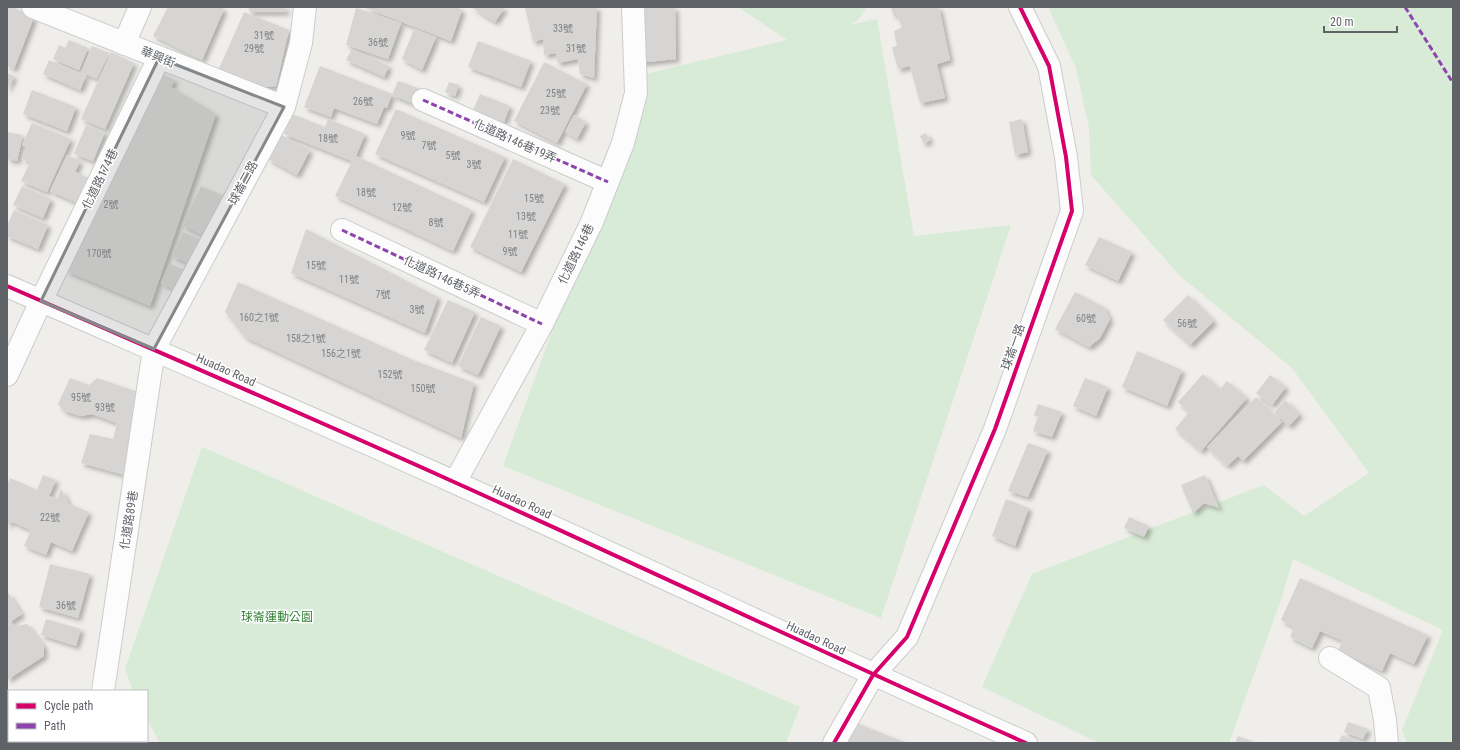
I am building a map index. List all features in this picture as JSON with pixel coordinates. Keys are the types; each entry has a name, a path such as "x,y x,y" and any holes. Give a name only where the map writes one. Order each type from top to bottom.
{"street":[{"name":"華興街","path":"33,7 284,107"},
{"path":"124,44 140,7"},
{"name":"球崙二路","path":"154,349 284,107 301,43 305,7"},
{"name":"化道路146巷","path":"455,482 542,324 592,222 623,143 636,93 633,7"},
{"name":"球崙一路","path":"834,743 873,675 907,637 995,429 1072,211 1066,157 1049,66 1020,7"},
{"name":"化道路174巷","path":"7,375 41,301 159,58"},
{"name":"化道路146巷19弄","path":"423,100 608,182"},
{"name":"化道路146巷5弄","path":"342,230 542,324"},
{"name":"Huadao Road","path":"7,286 154,349 455,482 873,675 1026,743"},
{"name":"化道路89巷","path":"103,690 154,349"},
{"path":"1330,658 1379,688 1385,720 1387,743"}],"highlighted area":[{"path":"159,58 284,107 154,349 41,301"}],"green space":[{"path":"738,7 867,7 858,20 849,25 877,19 914,236 1011,225 881,618 503,466 645,74 787,40"},
{"path":"1048,7 1453,7 1453,743 1407,743 1402,730 1443,630 1293,559 1281,600 1229,743 1099,743 982,687 1032,574 1264,485 1304,516 1369,473 1292,368 1179,275 1091,175 1089,128 1076,68"},
{"name":"球崙運動公園","path":"202,447 800,707 786,743 160,743 148,721 148,690 133,690 125,669"}],"building":[{"path":"7,7 12,7 34,17 14,69 7,65"},
{"path":"168,7 220,7 224,9 202,60 153,36"},
{"path":"248,7 285,7 286,12 250,12"},
{"path":"363,7 456,7 462,10 451,41"},
{"path":"471,7 505,7 495,22"},
{"path":"525,7 597,7 594,78 580,74 578,59 557,63 556,53 544,55 543,39 533,42"},
{"path":"634,7 675,7 676,59 637,63"},
{"path":"891,7 939,7 950,60 937,64 945,98 920,103 910,66 898,69 892,47 897,46 894,31 902,27 897,15 893,15"},
{"path":"356,8 401,23 388,59 346,45"},
{"path":"244,12 289,30 276,86 245,89 217,73"},
{"path":"414,29 436,37 422,70 402,59"},
{"path":"69,40 88,48 79,70 53,59 59,45 65,48"},
{"path":"478,41 531,61 521,87 468,67"},
{"path":"92,46 109,53 97,79 81,72"},
{"path":"352,49 389,66 384,77 346,60"},
{"path":"111,52 134,63 105,129 81,119"},
{"path":"49,60 86,76 80,90 43,74"},
{"path":"544,62 587,84 557,143 514,121"},
{"path":"320,66 392,94 387,108 384,107 377,124 334,108 331,117 304,107"},
{"path":"156,71 175,80 171,87 216,114 150,306 66,271"},
{"path":"7,73 14,76 7,91"},
{"path":"398,81 418,88 412,103 392,95"},
{"path":"449,82 459,85 455,96 445,92"},
{"path":"32,90 76,107 67,131 23,114"},
{"path":"480,94 510,106 504,122 473,110"},
{"path":"396,109 505,157 484,202 375,154"},
{"path":"292,114 325,127 328,119 365,134 356,156 472,210 453,251 335,196 352,161 284,134"},
{"path":"574,115 586,122 577,139 565,132"},
{"path":"1022,119 1028,152 1015,155 1009,122"},
{"path":"32,123 71,139 47,192 21,181 30,162 22,159 27,147 22,145"},
{"path":"86,125 105,132 93,161 74,154"},
{"path":"7,132 23,135 17,161 7,159"},
{"path":"926,133 930,140 924,144 920,136"},
{"path":"281,135 310,150 297,175 268,159"},
{"path":"67,155 80,161 75,172 91,179 80,204 50,191"},
{"path":"513,159 565,184 521,272 470,247"},
{"path":"22,186 51,199 43,218 13,205"},
{"path":"201,186 230,199 211,239 182,225"},
{"path":"14,210 48,225 38,249 7,236 7,226"},
{"path":"306,229 438,297 425,333 291,273"},
{"path":"183,232 206,242 195,266 172,256"},
{"path":"1099,237 1132,252 1118,281 1085,265"},
{"path":"170,264 184,270 175,290 161,283"},
{"path":"238,282 413,360 474,383 461,438 245,337 225,312"},
{"path":"1075,292 1104,307 1110,319 1100,338 1089,347 1055,329"},
{"path":"1188,295 1214,321 1190,345 1163,320"},
{"path":"448,300 475,312 452,363 424,350"},
{"path":"481,317 501,326 478,375 458,366"},
{"path":"1137,351 1182,370 1167,406 1122,387"},
{"path":"1203,374 1220,389 1227,381 1247,398 1201,451 1175,429 1189,412 1178,402"},
{"path":"1270,375 1286,387 1272,405 1256,393"},
{"path":"70,378 89,385 97,378 141,393 125,475 81,463 90,434 113,439 117,423 92,414 81,416 64,411 58,404"},
{"path":"1085,378 1108,387 1096,416 1073,406"},
{"path":"1256,397 1282,422 1243,461 1238,456 1227,466 1207,447"},
{"path":"1285,400 1300,414 1289,426 1274,413"},
{"path":"1038,404 1062,412 1052,437 1033,431 1038,417 1034,415"},
{"path":"1028,443 1048,450 1028,497 1008,491"},
{"path":"43,475 56,480 49,496 57,499 61,489 69,504 89,512 72,551 51,542 46,555 24,546 31,530 10,521 7,528 7,485 10,478 37,490"},
{"path":"1205,475 1219,508 1204,503 1193,513 1181,485"},
{"path":"1006,499 1029,508 1015,546 992,536"},
{"path":"1129,517 1149,526 1144,537 1124,528"},
{"path":"50,564 90,574 78,618 39,607"},
{"path":"1300,578 1428,635 1414,664 1390,653 1382,671 1338,650 1343,641 1320,631 1312,648 1290,637 1294,627 1281,620"},
{"path":"7,591 22,614 10,622 15,626 27,624 44,646 44,656 7,680"},
{"path":"46,619 81,629 76,646 41,635"},
{"path":"849,720 907,743 840,743"},
{"path":"1348,722 1368,729 1363,739 1344,732"},
{"path":"1342,735 1358,743 1338,743"},
{"path":"1238,736 1256,743 1235,743"},
{"path":"60,742 76,742 74,743"},
{"path":"92,742 112,743 92,743"}],"marked path":[{"path":"1405,7 1453,83"},
{"path":"423,100 608,182"},
{"path":"342,230 542,324"}],"cycle path":[{"path":"834,743 873,675 907,637 995,429 1072,211 1066,157 1049,66 1020,7"},
{"path":"7,286 526,514 1026,743"}]}
